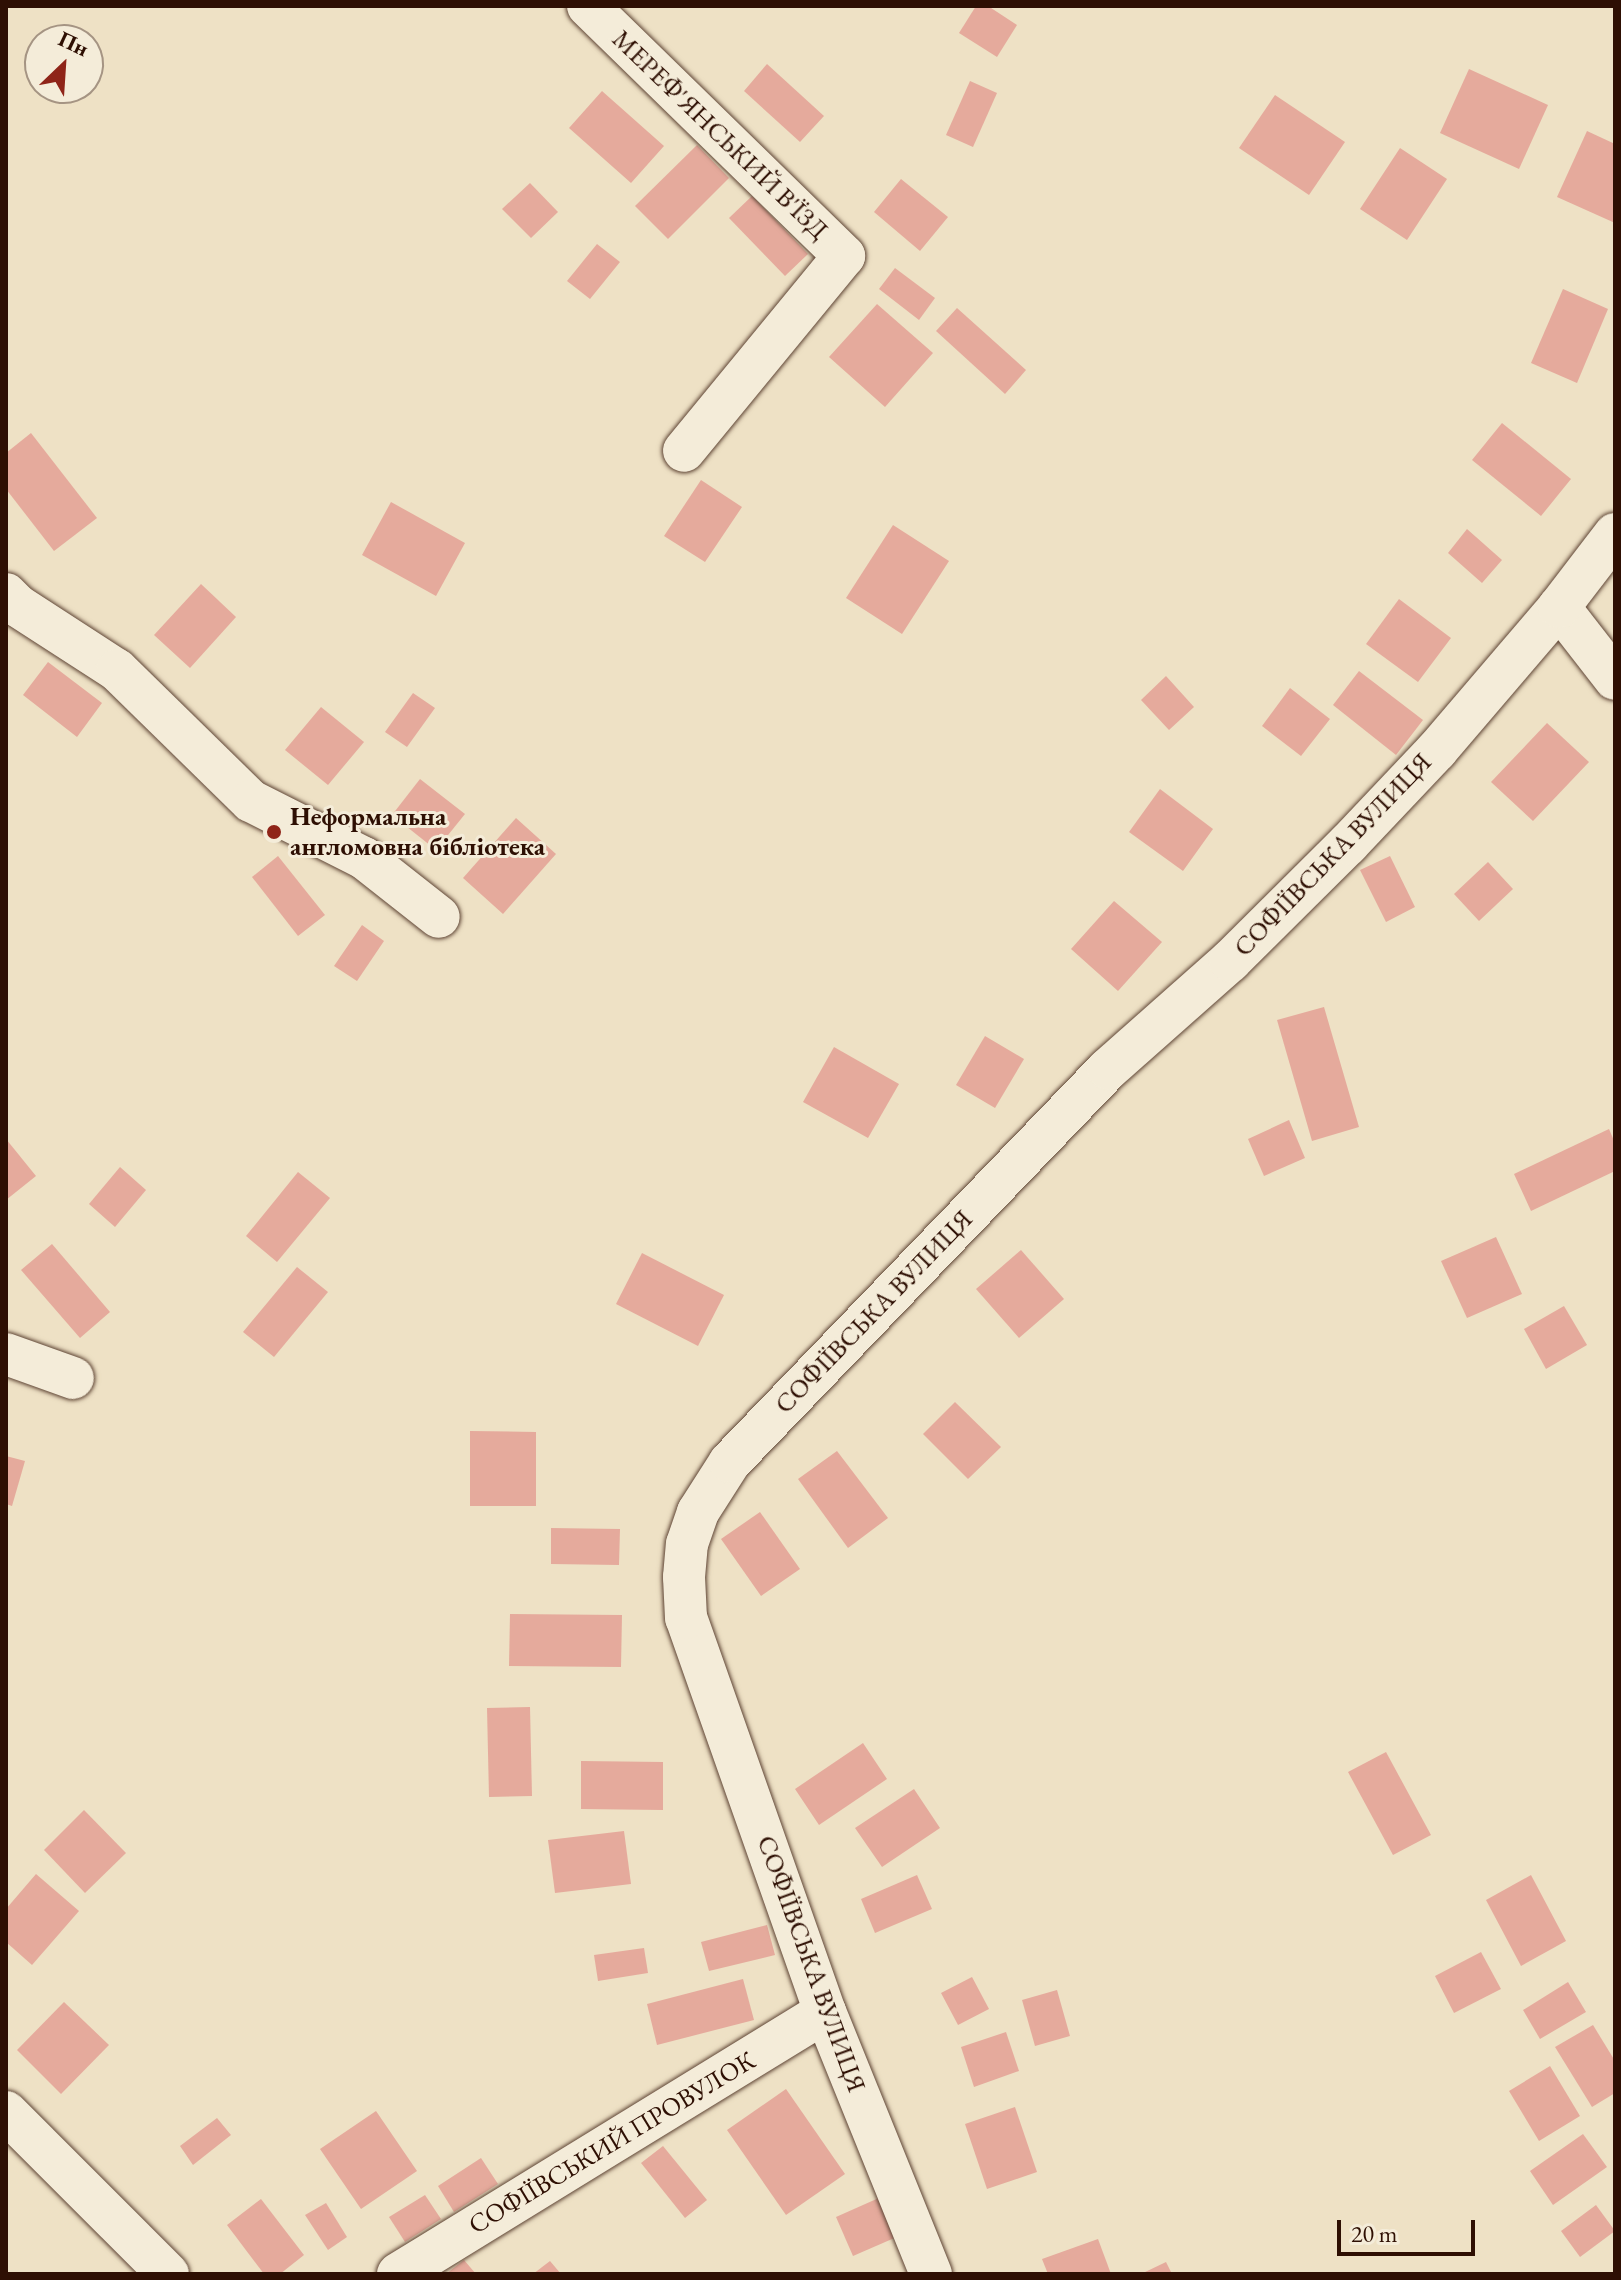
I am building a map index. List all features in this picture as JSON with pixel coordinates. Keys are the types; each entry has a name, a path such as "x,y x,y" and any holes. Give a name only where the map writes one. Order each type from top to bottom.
{"street":[{"name":"МЕРЕФ'ЯНСЬКИЙ В'ЇЗД","path":"588,6 844,256 684,451"},
{"name":"СОФІЇВСЬКА ВУЛИЦЯ","path":"931,2274 825,2012 686,1618 684,1577 687,1544 698,1512 730,1462 1108,1069 1230,961 1437,750 1559,607 1615,534"},
{"path":"10,606 117,670 251,801 364,858 439,917"},
{"path":"1559,607 1615,679"},
{"path":"6,1354 73,1378"},
{"name":"СОФІЇВСЬКИЙ ПРОВУЛОК","path":"398,2274 825,2012"},
{"path":"6,2112 168,2274"}],"building":[{"path":"976,6 988,6 1017,25 997,57 959,33"},
{"path":"767,64 824,116 800,142 744,91"},
{"path":"1469,69 1548,105 1519,169 1440,133"},
{"path":"970,81 997,93 973,147 946,135"},
{"path":"602,91 664,146 631,183 569,128"},
{"path":"1275,95 1345,142 1309,195 1239,148"},
{"path":"1587,131 1615,144 1615,223 1557,197"},
{"path":"697,145 729,178 668,239 635,206"},
{"path":"1400,148 1447,179 1407,240 1360,209"},
{"path":"901,179 948,217 920,251 874,212"},
{"path":"530,183 558,212 531,238 502,209"},
{"path":"752,196 808,254 785,276 729,218"},
{"path":"597,244 620,262 590,299 567,281"},
{"path":"895,268 935,298 919,320 879,289"},
{"path":"1563,289 1608,309 1577,383 1531,363"},
{"path":"877,304 933,353 885,407 829,357"},
{"path":"957,308 1026,370 1005,394 936,331"},
{"path":"1502,423 1571,479 1541,516 1472,460"},
{"path":"31,433 97,518 54,551 6,489 6,453"},
{"path":"701,480 742,507 705,562 664,536"},
{"path":"391,502 465,543 436,596 362,555"},
{"path":"893,525 949,561 902,634 846,598"},
{"path":"1467,529 1502,560 1482,583 1448,553"},
{"path":"201,584 236,617 190,668 154,635"},
{"path":"1399,599 1451,638 1418,682 1366,644"},
{"path":"48,662 102,703 77,737 23,695"},
{"path":"1359,671 1423,720 1396,755 1333,705"},
{"path":"1166,676 1194,707 1169,730 1141,700"},
{"path":"1290,688 1330,719 1301,756 1262,726"},
{"path":"413,693 435,708 407,747 385,732"},
{"path":"321,707 364,742 328,785 285,750"},
{"path":"1547,723 1589,762 1533,821 1491,782"},
{"path":"420,779 465,814 436,850 392,815"},
{"path":"1160,789 1213,829 1183,871 1129,832"},
{"path":"516,818 556,854 503,914 463,878"},
{"path":"278,856 325,915 298,936 252,877"},
{"path":"1390,856 1415,907 1386,922 1360,870"},
{"path":"1488,862 1513,889 1479,921 1454,894"},
{"path":"1114,901 1162,942 1118,991 1071,949"},
{"path":"362,925 384,941 357,981 334,966"},
{"path":"1324,1007 1359,1127 1312,1141 1277,1020"},
{"path":"985,1036 1024,1059 995,1108 956,1085"},
{"path":"834,1047 899,1084 868,1138 803,1102"},
{"path":"1289,1120 1305,1158 1264,1176 1248,1139"},
{"path":"1609,1129 1615,1143 1615,1171 1531,1211 1514,1174"},
{"path":"6,1139 36,1176 6,1200"},
{"path":"120,1167 146,1190 115,1227 89,1204"},
{"path":"298,1172 330,1198 277,1262 246,1236"},
{"path":"1496,1237 1522,1294 1467,1318 1441,1261"},
{"path":"52,1244 110,1312 80,1338 21,1270"},
{"path":"1021,1250 1064,1299 1019,1338 976,1289"},
{"path":"642,1253 724,1295 698,1346 616,1304"},
{"path":"297,1267 328,1292 274,1357 243,1332"},
{"path":"1564,1306 1587,1345 1546,1369 1524,1329"},
{"path":"955,1402 1001,1447 968,1479 923,1434"},
{"path":"470,1431 536,1432 536,1506 470,1506"},
{"path":"837,1451 888,1518 848,1548 798,1479"},
{"path":"6,1456 25,1461 12,1506 6,1504"},
{"path":"760,1512 800,1569 761,1596 721,1539"},
{"path":"551,1528 620,1529 619,1565 551,1564"},
{"path":"510,1614 622,1615 621,1667 509,1666"},
{"path":"530,1707 532,1796 489,1797 487,1708"},
{"path":"863,1743 887,1779 819,1825 795,1789"},
{"path":"1386,1752 1431,1835 1393,1855 1348,1772"},
{"path":"581,1761 663,1762 663,1810 581,1809"},
{"path":"914,1789 940,1828 882,1867 855,1828"},
{"path":"84,1810 126,1853 85,1893 44,1850"},
{"path":"624,1831 631,1884 555,1893 548,1840"},
{"path":"36,1874 79,1911 32,1965 6,1942 6,1909"},
{"path":"917,1875 932,1909 875,1933 861,1899"},
{"path":"1531,1875 1566,1941 1521,1966 1486,1900"},
{"path":"767,1925 775,1955 709,1971 701,1942"},
{"path":"644,1948 648,1973 598,1981 594,1955"},
{"path":"1481,1952 1501,1989 1454,2013 1435,1976"},
{"path":"972,1977 989,2009 958,2025 941,1993"},
{"path":"743,1979 754,2020 657,2045 647,2004"},
{"path":"1568,1982 1586,2012 1540,2039 1523,2010"},
{"path":"1057,1990 1070,2036 1035,2046 1022,2000"},
{"path":"64,2002 109,2045 61,2094 17,2050"},
{"path":"1593,2025 1615,2061 1615,2093 1592,2107 1555,2047"},
{"path":"1006,2032 1019,2071 974,2087 961,2047"},
{"path":"1550,2066 1580,2116 1539,2141 1509,2091"},
{"path":"786,2089 845,2174 786,2215 727,2130"},
{"path":"1015,2107 1037,2172 987,2189 965,2124"},
{"path":"376,2111 417,2171 361,2209 320,2149"},
{"path":"217,2118 231,2135 193,2165 180,2146"},
{"path":"1583,2134 1607,2167 1553,2205 1530,2171"},
{"path":"663,2146 707,2200 685,2218 641,2163"},
{"path":"481,2158 498,2184 454,2212 438,2186"},
{"path":"425,2195 441,2219 405,2242 389,2217"},
{"path":"881,2197 899,2236 853,2256 836,2217"},
{"path":"261,2199 304,2255 280,2274 264,2274 227,2225"},
{"path":"326,2203 347,2237 328,2250 305,2215"},
{"path":"1596,2205 1615,2231 1580,2257 1561,2231"},
{"path":"1098,2239 1111,2274 1048,2274 1042,2259"},
{"path":"464,2260 476,2274 446,2274"},
{"path":"550,2261 561,2274 533,2274"},
{"path":"1166,2262 1172,2274 1141,2274"}],"place":[{"name":"Неформальна англомовна бібліотека","path":"274,832"}]}
